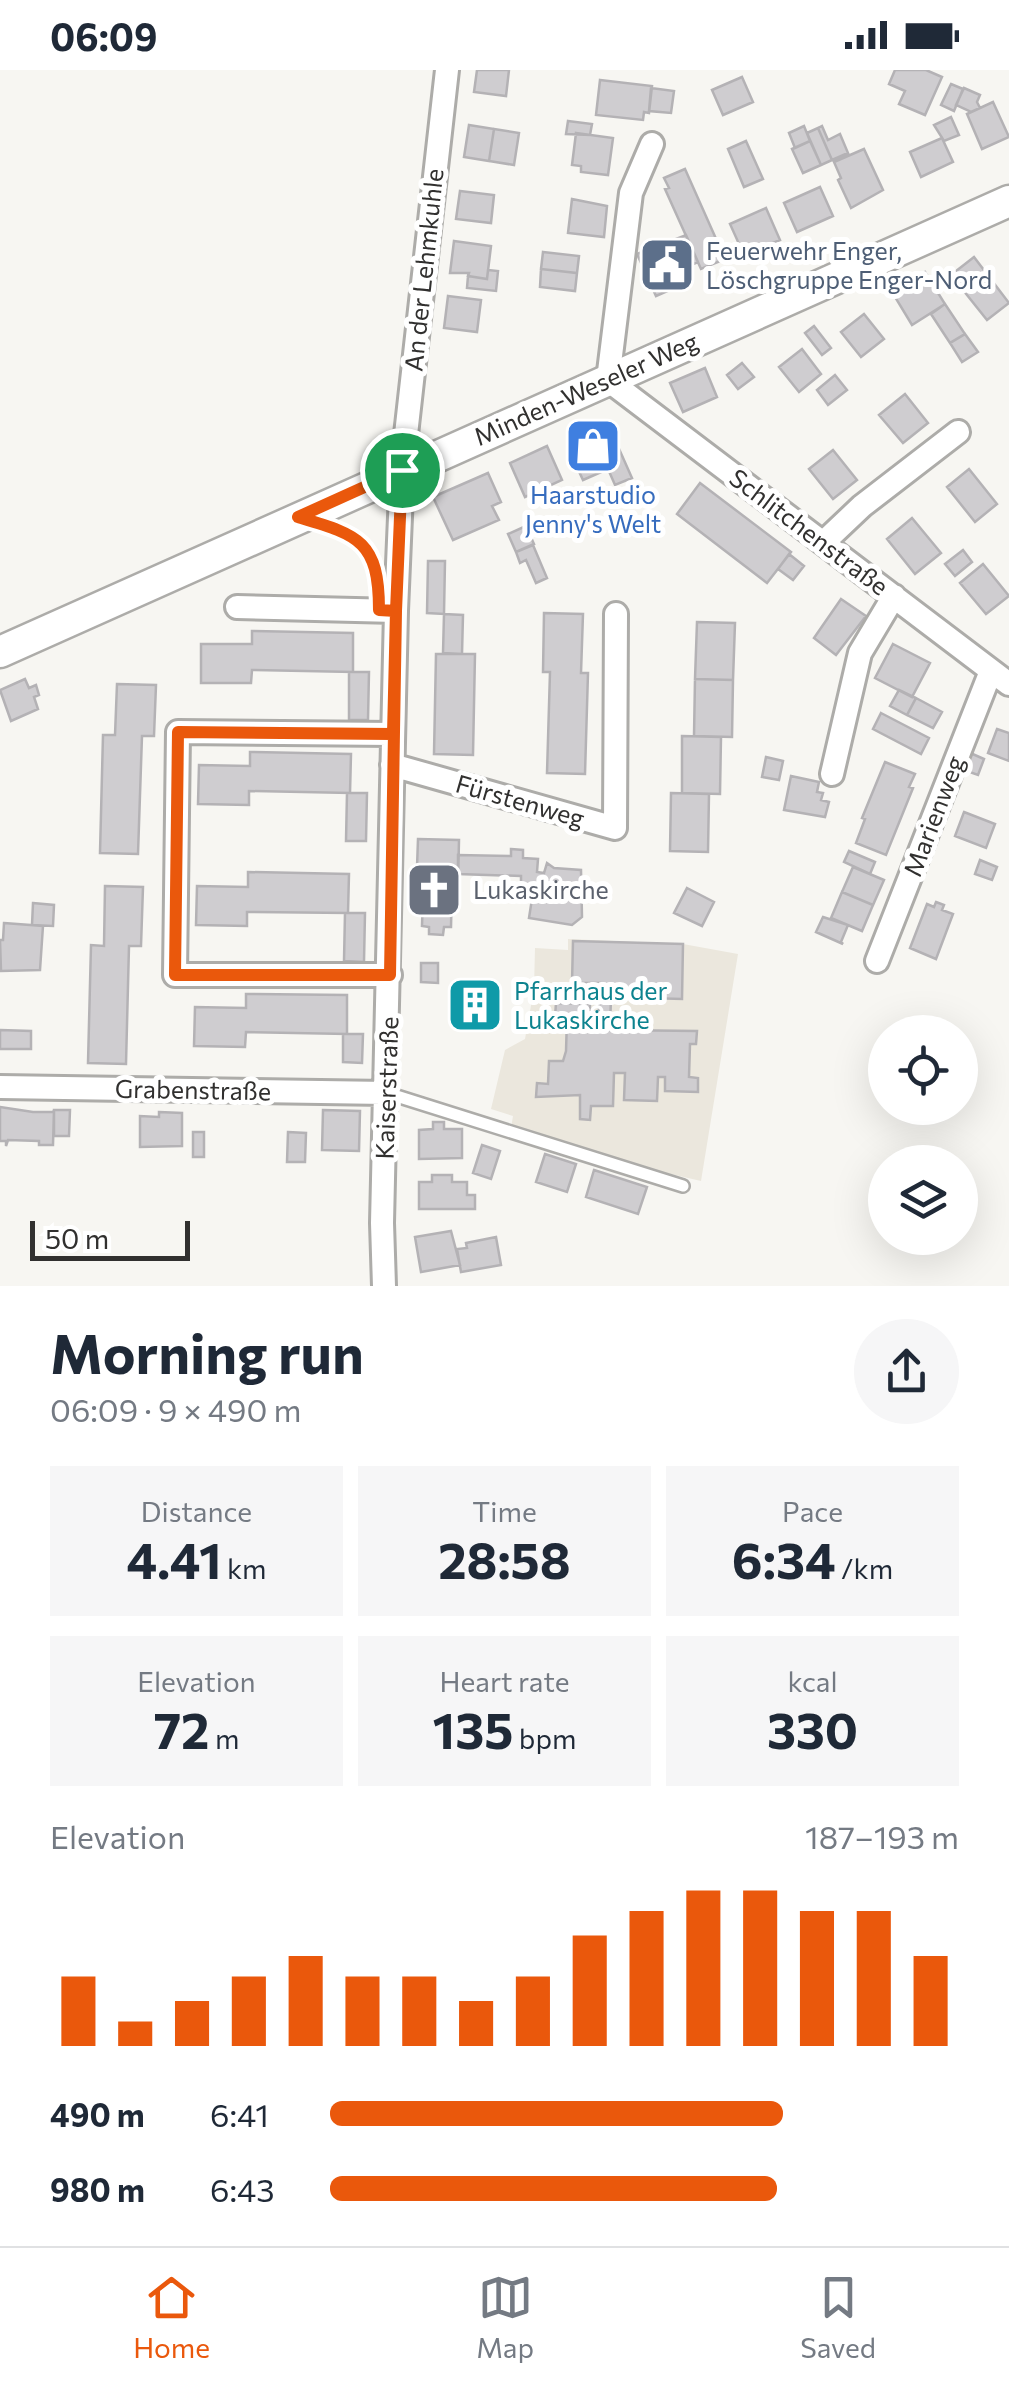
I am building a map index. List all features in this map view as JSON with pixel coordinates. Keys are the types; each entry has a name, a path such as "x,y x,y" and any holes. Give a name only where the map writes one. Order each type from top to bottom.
{"street":[{"name":"An der Lehmkuhle","path":"402,470 447,70"},
{"path":"608,380 631,193 652,144"},
{"name":"Minden-Weseler Weg","path":"0,652 1009,201"},
{"name":"Schlitchenstraße","path":"608,380 1000,678"},
{"path":"824,542 862,506 958,432"},
{"name":"Kaiserstraße","path":"384,1286 393,734 387,610 402,470"},
{"path":"832,774 860,653 894,596"},
{"path":"237,607 387,610"},
{"name":"Fürstenweg","path":"392,766 615,828 616,614"},
{"name":"Marienweg","path":"878,961 1000,678"},
{"path":"390,975 175,975 176,863 178,732 393,734"},
{"name":"Grabenstraße","path":"0,1087 387,1093"}],"lane":[{"path":"387,1093 683,1186"}],"path":[{"path":"298,517 343,531 362,543 374,560 387,610"}],"shaded area":[{"path":"568,939 683,944 738,954 701,1181 623,1163 511,1128 513,1116 491,1109 505,1050 525,1039 534,989 535,948 568,950"}],"building":[{"path":"477,70 509,70 506,96 474,92"},
{"path":"895,70 926,70 942,77 925,115 899,104 905,91 889,84"},
{"path":"742,77 753,102 723,115 712,90"},
{"path":"600,80 652,86 649,113 644,112 643,120 596,115"},
{"path":"951,84 963,89 954,111 941,105"},
{"path":"651,88 674,91 671,113 649,111"},
{"path":"964,88 980,95 980,108 971,112 956,105"},
{"path":"993,102 1009,137 982,149 967,114"},
{"path":"951,117 959,135 944,141 934,125"},
{"path":"568,121 592,124 590,135 566,134"},
{"path":"469,125 494,129 489,161 464,157"},
{"path":"804,126 810,141 795,148 789,133"},
{"path":"822,126 828,140 840,134 848,153 832,160 818,128"},
{"path":"818,128 832,160 821,165 807,133"},
{"path":"494,129 519,133 514,165 489,161"},
{"path":"576,133 613,138 608,175 581,172 581,166 572,165"},
{"path":"942,138 953,162 921,177 910,152"},
{"path":"746,141 763,179 744,187 728,149"},
{"path":"810,141 821,165 803,173 792,149"},
{"path":"864,149 883,190 851,208 834,162"},
{"path":"685,169 725,259 701,269 665,189 669,188 664,178"},
{"path":"820,187 833,216 797,232 784,203"},
{"path":"460,191 494,195 491,223 456,219"},
{"path":"572,199 607,206 604,237 568,233"},
{"path":"766,208 780,240 744,255 730,224"},
{"name":"Feuerwehr Enger, Löschgruppe Enger-Nord","path":"686,235 698,262 684,268 690,281 656,296 637,254"},
{"path":"454,241 491,246 487,279 468,276 469,273 450,273"},
{"path":"543,252 579,256 577,273 541,269"},
{"path":"974,257 1009,303 987,320 951,275"},
{"path":"541,269 577,273 575,291 540,287"},
{"path":"488,270 498,271 496,291 467,288 468,276 487,279"},
{"path":"925,272 945,304 912,325 892,292"},
{"path":"448,296 481,300 477,332 444,328"},
{"path":"945,304 965,334 950,343 931,314"},
{"path":"864,314 884,339 861,357 841,332"},
{"path":"814,326 831,348 822,355 805,333"},
{"path":"965,334 978,352 962,362 950,343"},
{"path":"802,349 821,374 799,392 779,367"},
{"path":"742,363 754,377 738,389 727,375"},
{"path":"705,368 717,397 683,412 670,383"},
{"path":"835,375 847,390 828,405 817,390"},
{"path":"905,394 928,423 903,443 879,415"},
{"path":"612,433 632,478 615,485 608,469 583,480 570,452"},
{"path":"547,446 562,480 525,497 510,463"},
{"path":"833,450 857,480 833,499 809,469"},
{"path":"969,469 997,504 975,522 947,487"},
{"path":"488,473 501,502 492,506 499,520 453,540 433,497"},
{"path":"700,483 791,552 767,583 677,514"},
{"path":"912,518 941,553 915,574 887,539"},
{"path":"526,526 534,544 516,552 508,534"},
{"path":"533,545 547,578 536,583 526,560 520,563 516,552"},
{"path":"963,550 972,562 955,576 945,564"},
{"path":"789,554 804,566 793,580 778,569"},
{"path":"428,561 445,561 444,614 427,613"},
{"path":"983,564 1009,596 986,614 960,583"},
{"path":"841,599 866,616 836,655 814,638"},
{"path":"544,613 583,614 581,673 588,673 585,774 547,773 550,672 543,672"},
{"path":"444,614 463,615 462,654 443,653"},
{"path":"697,622 735,623 733,680 695,679"},
{"path":"252,631 353,633 353,672 252,670 251,683 201,683 201,644 252,644"},
{"path":"893,644 930,663 912,697 875,678"},
{"path":"436,654 475,654 473,755 434,754"},
{"path":"349,672 369,672 368,720 349,720"},
{"path":"25,679 29,688 36,685 38,709 11,721 0,690"},
{"path":"695,679 733,680 732,737 694,736"},
{"path":"117,684 156,685 154,736 142,736 138,854 100,853 103,735 115,735"},
{"path":"899,690 916,698 907,715 890,706"},
{"path":"916,698 942,712 933,728 907,715"},
{"path":"881,713 929,738 921,754 873,729"},
{"path":"997,729 1009,733 1009,761 988,753"},
{"path":"682,736 721,737 720,794 682,793"},
{"path":"250,752 351,754 350,793 249,791 249,805 198,804 199,765 250,766"},
{"path":"968,752 984,759 978,775 961,769"},
{"path":"766,757 783,761 779,780 762,777"},
{"path":"885,762 915,774 886,855 856,843"},
{"path":"791,776 819,782 817,792 823,793 821,800 829,802 825,817 784,810"},
{"path":"347,793 367,793 366,841 346,841"},
{"path":"671,793 709,794 708,852 670,851"},
{"path":"964,812 995,824 986,848 955,836"},
{"name":"Lukaskirche","path":"418,839 459,840 458,885 452,886 451,927 444,927 443,935 429,934 429,927 422,926 423,895 416,896"},
{"path":"511,849 523,850 523,858 538,859 537,872 544,873 547,863 554,868 581,870 582,917 572,925 529,918 534,886 521,885 521,876 458,874 458,855 511,856"},
{"path":"849,851 875,862 870,874 844,862"},
{"path":"980,860 997,867 992,880 975,874"},
{"path":"853,867 884,880 873,905 842,892"},
{"path":"248,872 349,874 348,913 247,912 247,926 196,925 197,886 248,887"},
{"path":"105,886 143,887 141,946 129,946 126,1064 88,1063 91,945 104,946"},
{"path":"687,888 714,902 702,926 674,913"},
{"path":"842,892 873,905 862,931 831,918"},
{"path":"936,902 944,905 942,910 953,914 936,959 910,948 927,904 934,907"},
{"path":"33,903 54,905 53,926 32,925"},
{"path":"345,913 365,913 364,962 344,961"},
{"path":"823,917 848,925 843,944 816,932"},
{"path":"4,923 43,926 40,970 1,971"},
{"path":"573,941 683,944 682,999 611,997 610,1030 697,1031 696,1044 690,1044 689,1077 698,1078 698,1092 665,1091 665,1077 658,1077 657,1101 624,1100 625,1073 614,1073 613,1106 591,1106 590,1120 580,1119 580,1095 536,1097 537,1083 548,1084 549,1061 563,1061 566,1051 567,1018 555,1017 556,1003 590,1004 589,1029 598,1029 600,983 572,983"},
{"path":"421,963 438,963 438,983 421,982"},
{"name":"Pfarrhaus der Lukaskirche","path":"455,990 495,991 495,1022 468,1022 468,1018 455,1021"},
{"path":"246,994 347,995 347,1034 246,1032 245,1047 194,1046 195,1007 246,1008"},
{"path":"0,1030 31,1031 31,1049 0,1049"},
{"path":"343,1034 363,1034 362,1063 343,1062"},
{"path":"0,1107 33,1112 54,1110 53,1145 8,1140 6,1146 6,1141 0,1141"},
{"path":"54,1110 70,1110 69,1136 54,1136"},
{"path":"323,1110 360,1111 359,1151 322,1150"},
{"path":"159,1112 182,1113 182,1146 140,1147 140,1116 159,1117"},
{"path":"433,1122 444,1122 444,1129 462,1129 462,1158 419,1159 419,1130 433,1129"},
{"path":"193,1132 204,1132 204,1157 193,1157"},
{"path":"288,1132 306,1133 305,1162 287,1162"},
{"path":"482,1145 500,1151 491,1179 473,1173"},
{"path":"545,1154 576,1164 567,1192 536,1182"},
{"path":"594,1170 647,1187 638,1214 586,1197"},
{"path":"432,1175 452,1175 452,1182 467,1182 467,1195 475,1195 475,1209 419,1209 419,1182 432,1182"},
{"path":"451,1231 460,1265 421,1272 415,1237"},
{"path":"496,1237 501,1265 461,1272 457,1249 467,1248 466,1243"}],"place":[{"name":"Feuerwehr Enger, Löschgruppe Enger-Nord","path":"667,265"},
{"name":"Haarstudio Jenny's Welt","path":"593,446"},
{"name":"Lukaskirche","path":"434,890"},
{"name":"Pfarrhaus der Lukaskirche","path":"475,1005"}],"route":[{"path":"402,470 390,975 175,975 178,732 393,734 396,611 379,610 374,560 362,543 343,531 298,517 402,470"}]}
